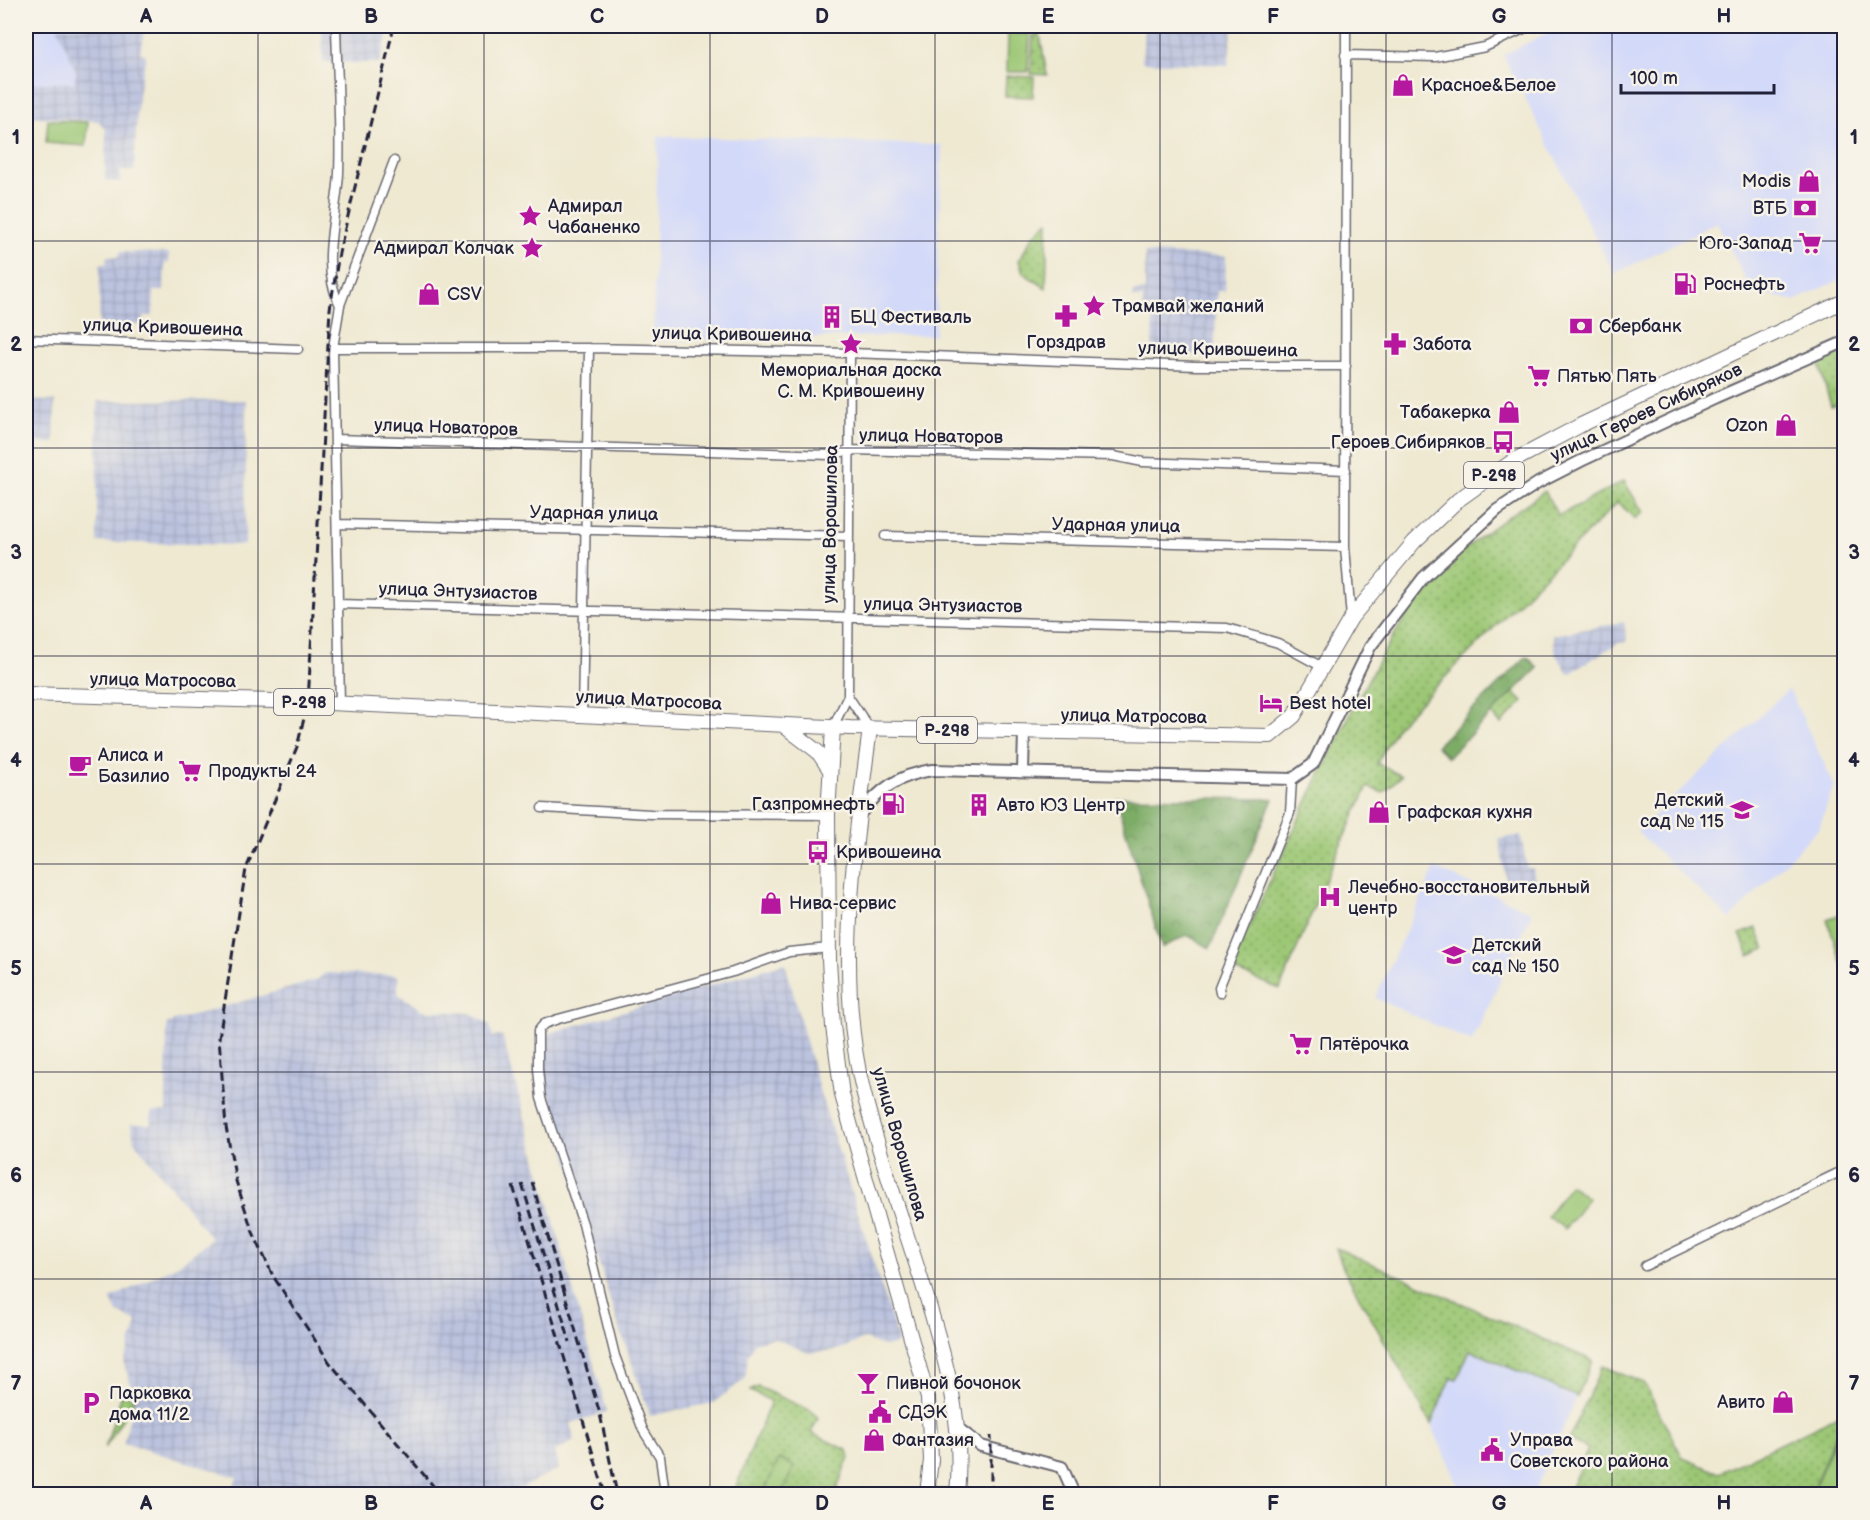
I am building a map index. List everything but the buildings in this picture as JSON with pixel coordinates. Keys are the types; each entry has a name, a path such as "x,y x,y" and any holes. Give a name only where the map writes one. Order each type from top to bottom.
{"main road":[{"name":"улица Героев Сибиряков","path":"1270,736 1294,716 1351,618 1414,542 1458,500 1514,461 1581,425 1845,302"},
{"name":"улица Матросова","path":"26,694 582,714 870,729 1270,736"},
{"path":"783,725 818,752 830,770"},
{"name":"улица Ворошилова","path":"833,727 828,815 829,948 833,1026 842,1095 928,1398 931,1460 927,1494"},
{"name":"улица Ворошилова","path":"870,729 853,862 850,961 852,1022 862,1089 949,1371 959,1429 957,1494"}],"street":[{"path":"336,26 339,173 330,269 333,293 340,305"},
{"path":"1346,26 1345,548 1351,618"},
{"path":"1345,55 1435,57 1485,47 1530,26"},
{"path":"340,704 333,348 340,305 394,160"},
{"name":"улица Кривошеина","path":"26,339 298,349"},
{"name":"улица Героев Сибиряков","path":"1292,779 1313,764 1370,647 1423,578 1497,510 1538,483 1581,461 1716,398 1845,342"},
{"name":"улица Кривошеина","path":"333,348 589,348 850,352 1136,365 1346,366"},
{"path":"582,714 589,348"},
{"name":"улица Ворошилова","path":"833,727 848,696 850,352"},
{"name":"улица Новаторов","path":"336,439 830,455 850,450 1113,456 1143,462 1346,470"},
{"name":"Ударная улица","path":"337,524 849,537"},
{"name":"Ударная улица","path":"885,536 1345,548"},
{"name":"улица Энтузиастов","path":"338,604 1227,628 1278,643 1324,668"},
{"path":"848,696 870,729"},
{"path":"1023,771 1024,732"},
{"path":"858,816 878,791 913,773 932,770 1292,779 1290,813 1219,988 1220,993"},
{"path":"542,808 651,814 828,815"},
{"path":"665,1494 660,1457 643,1430 615,1356 583,1224 541,1098 538,1031 544,1024 732,972 789,952 829,948"},
{"path":"1645,1266 1845,1170"},
{"path":"959,1429 981,1446 1062,1467 1074,1494"},
{"path":"927,1494 964,1494"}],"shaded area":[{"path":"26,26 57,26 76,72 74,83 26,83"},
{"path":"57,26 145,26 140,53 146,55 138,94 134,171 120,171 120,182 105,180 106,129 98,121 26,116 30,83 74,83 76,72"},
{"path":"322,26 389,26 380,63 323,62"},
{"path":"1144,26 1233,26 1228,65 1142,62"},
{"path":"1561,26 1844,26 1844,278 1794,301 1751,290 1717,222 1614,274 1503,55"},
{"path":"658,136 942,145 935,335 653,341"},
{"path":"120,252 169,253 169,262 165,263 164,291 154,291 153,316 144,316 144,325 99,324 100,264 106,264 107,256 119,257"},
{"path":"1145,253 1226,256 1225,291 1217,291 1214,355 1152,353 1153,309 1142,308 1143,298 1133,298 1134,291 1145,291"},
{"path":"26,400 55,401 54,443 26,442"},
{"path":"246,400 245,545 97,542 97,401"},
{"path":"1624,622 1627,642 1618,643 1569,674 1556,655 1553,635"},
{"name":"Детский сад № 115","path":"1789,689 1834,785 1819,828 1730,919 1637,832"},
{"path":"1521,835 1527,868 1533,868 1536,887 1506,881 1499,839"},
{"name":"Детский сад № 150","path":"1435,868 1532,912 1472,1042 1375,998"},
{"path":"785,963 818,1086 899,1343 885,1347 865,1339 837,1350 808,1353 774,1338 754,1343 748,1356 745,1379 713,1403 650,1416 610,1300 544,1077 544,1046 550,1033"},
{"path":"325,973 398,975 398,994 423,1010 470,1013 489,1024 493,1037 502,1035 607,1412 571,1423 574,1441 555,1451 559,1469 515,1491 514,1494 231,1494 237,1477 123,1443 135,1398 124,1363 137,1322 118,1313 110,1299 178,1265 212,1239 134,1141 131,1124 151,1124 151,1112 166,1111 167,1023 317,980"},
{"path":"1470,1350 1577,1397 1533,1494 1462,1494 1431,1424 1452,1377 1457,1379"}],"green space":[{"path":"1008,33 1030,34 1028,72 1007,72"},
{"path":"1033,35 1040,35 1047,75 1031,74"},
{"path":"1006,76 1034,77 1033,97 1005,96"},
{"path":"48,120 88,122 86,146 46,143"},
{"path":"1048,221 1046,288 1023,273 1019,260 1033,236"},
{"path":"1844,352 1844,402 1831,406 1818,361"},
{"path":"1624,481 1643,512 1635,519 1618,502 1399,724 1377,763 1401,776 1383,793 1368,787 1339,848 1280,989 1235,971 1234,961 1332,750 1387,647 1426,589 1438,574 1466,548 1545,491 1558,516"},
{"path":"1527,656 1538,668 1448,757 1436,746"},
{"path":"1513,692 1523,702 1501,724 1491,714"},
{"path":"1115,797 1273,799 1210,948 1187,935 1162,948"},
{"path":"1844,913 1844,970 1827,919"},
{"path":"1756,928 1765,949 1749,956 1740,934"},
{"path":"1570,1185 1588,1198 1565,1229 1547,1216"},
{"path":"1336,1248 1593,1361 1577,1397 1470,1350 1457,1379 1452,1377 1431,1424 1344,1270"},
{"path":"1602,1366 1644,1383 1683,1458 1719,1473 1844,1413 1813,1490 1815,1494 1568,1494 1588,1449 1569,1439"},
{"path":"758,1387 812,1411 818,1418 811,1433 847,1450 849,1457 835,1494 733,1494 771,1401 750,1391"},
{"path":"122,1394 135,1398 105,1448"},
{"path":"1844,1419 1844,1494 1815,1494 1813,1490"},
{"path":"779,1459 794,1466 782,1494 765,1490"}],"railway":[{"path":"394,26 339,253 330,309 308,702 297,747 246,869 219,1038 226,1127 236,1181 252,1230 273,1276 330,1363 440,1494"},
{"path":"532,1182 600,1414 617,1494"},
{"path":"522,1184 570,1342"},
{"path":"513,1186 605,1494"},
{"path":"991,1436 991,1494"}],"place":[{"name":"Красное&Белое","path":"1403,85"},
{"name":"Modis","path":"1809,181"},
{"name":"ВТБ","path":"1805,208"},
{"name":"Адмирал Чабаненко","path":"530,216"},
{"name":"Юго-Запад","path":"1810,243"},
{"name":"Адмирал Колчак","path":"532,248"},
{"name":"Роснефть","path":"1685,284"},
{"name":"CSV","path":"429,294"},
{"name":"Трамвай желаний","path":"1094,306"},
{"name":"Горздрав","path":"1066,316"},
{"name":"БЦ Фестиваль","path":"832,317"},
{"name":"Сбербанк","path":"1581,326"},
{"name":"Мемориальная доска С. М. Кривошеину","path":"851,344"},
{"name":"Забота","path":"1395,344"},
{"name":"Пятью Пять","path":"1539,376"},
{"name":"Табакерка","path":"1509,412"},
{"name":"Ozon","path":"1786,425"},
{"name":"Героев Сибиряков","path":"1503,442"},
{"name":"Best hotel","path":"1271,703"},
{"name":"Алиса и Базилио","path":"80,765"},
{"name":"Продукты 24","path":"190,771"},
{"name":"Газпромнефть","path":"893,804"},
{"name":"Авто ЮЗ Центр","path":"979,805"},
{"name":"Детский сад № 115","path":"1742,810"},
{"name":"Графская кухня","path":"1379,812"},
{"name":"Кривошеина","path":"818,852"},
{"name":"Лечебно-восстановительный центр","path":"1330,897"},
{"name":"Нива-сервис","path":"771,903"},
{"name":"Детский сад № 150","path":"1454,955"},
{"name":"Пятёрочка","path":"1301,1044"},
{"name":"Пивной бочонок","path":"868,1383"},
{"name":"Авито","path":"1783,1402"},
{"name":"Парковка дома 11/2","path":"91,1403"},
{"name":"СДЭК","path":"880,1412"},
{"name":"Фантазия","path":"874,1440"},
{"name":"Управа Советского района","path":"1492,1450"}]}
